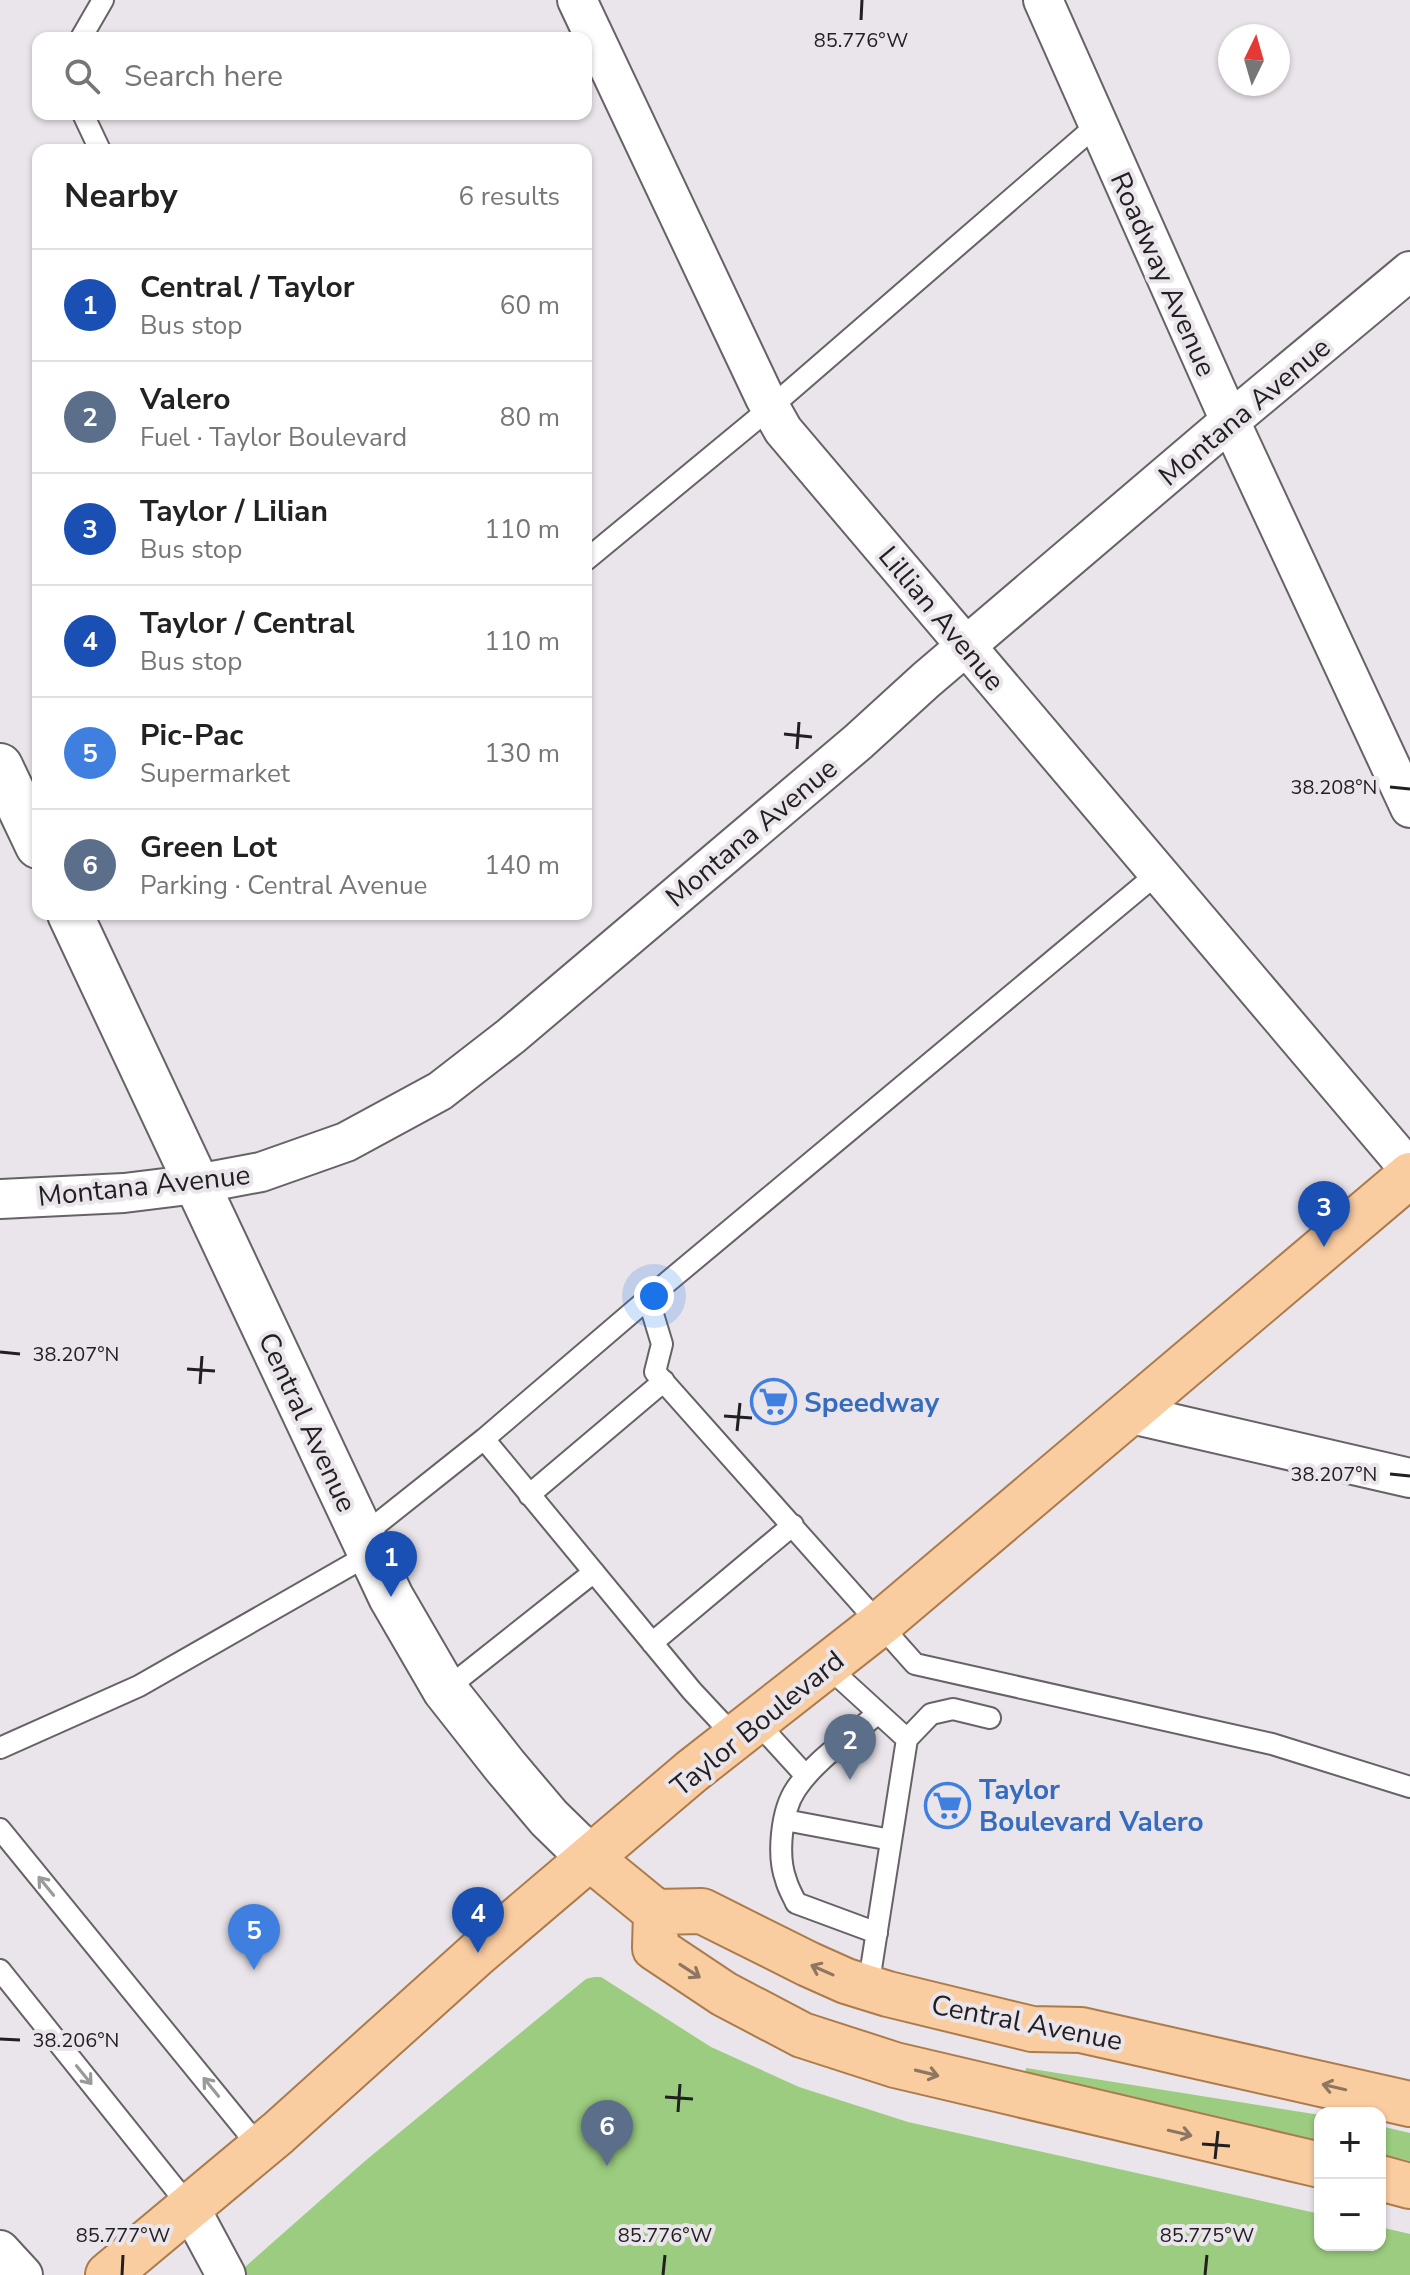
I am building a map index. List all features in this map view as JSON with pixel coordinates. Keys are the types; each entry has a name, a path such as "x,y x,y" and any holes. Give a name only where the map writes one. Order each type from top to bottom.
{"main road":[{"name":"Taylor Boulevard","path":"108,2275 260,2148 478,1953 590,1858 745,1728 881,1623 1410,1172"},
{"name":"Central Avenue","path":"590,1858 656,1912 702,1911 808,1964 868,1988 1032,2029 1081,2030 1410,2104"},
{"path":"656,1912 655,1948 724,1994 802,2035 910,2069 1314,2164"},
{"path":"1384,2179 1410,2186"}],"street":[{"name":"Lillian Avenue","path":"577,0 783,430 1410,1172"},
{"name":"Roadway Avenue","path":"1043,0 1230,421 1410,808"},
{"name":"Montana Avenue","path":"0,1199 124,1193 261,1172 346,1142 440,1091 535,1016 1230,421 1410,271"},
{"path":"0,766 32,833"},
{"name":"Central Avenue","path":"73,920 391,1597 445,1690 549,1818 590,1858"},
{"path":"1127,1413 1410,1478"},
{"path":"189,2206 226,2275"},
{"path":"0,2250 23,2275"}],"lane":[{"path":"84,32 103,0"},
{"path":"86,120 97,144"},
{"path":"592,555 770,408 1098,124"},
{"path":"0,1748 139,1686 366,1545 648,1298 1158,873"},
{"path":"648,1298 662,1344 655,1372 915,1664 1272,1744 1410,1787"},
{"path":"529,1495 664,1381"},
{"path":"484,1439 692,1691 806,1776"},
{"path":"652,1643 793,1525"},
{"path":"445,1690 594,1572"},
{"path":"827,1666 907,1739"},
{"path":"868,1988 907,1739 931,1714 953,1709 990,1718"},
{"path":"877,1933 796,1903 785,1878 782,1850 785,1820 793,1792 806,1776 878,1713"},
{"path":"785,1820 891,1840"},
{"path":"0,1829 260,2148"},
{"path":"0,1970 189,2206"}],"green space":[{"path":"601,1977 711,2047 799,2087 908,2122 1314,2213 1314,2251 1386,2251 1386,2228 1410,2234 1410,2275 236,2275 365,2161 586,1979"},
{"path":"1026,2068 1314,2114 1314,2140 1025,2074"},
{"path":"1386,2127 1410,2133 1410,2161 1386,2155"}],"place":[{"name":"Taylor / Lilian","path":"1324,1247"},
{"name":"Speedway","path":"773,1402"},
{"name":"Central / Taylor","path":"391,1597"},
{"name":"Valero","path":"850,1780"},
{"name":"Taylor Boulevard Valero","path":"948,1805"},
{"name":"Taylor / Central","path":"478,1953"},
{"name":"Pic-Pac","path":"254,1970"},
{"name":"Green Lot","path":"607,2166"}]}
